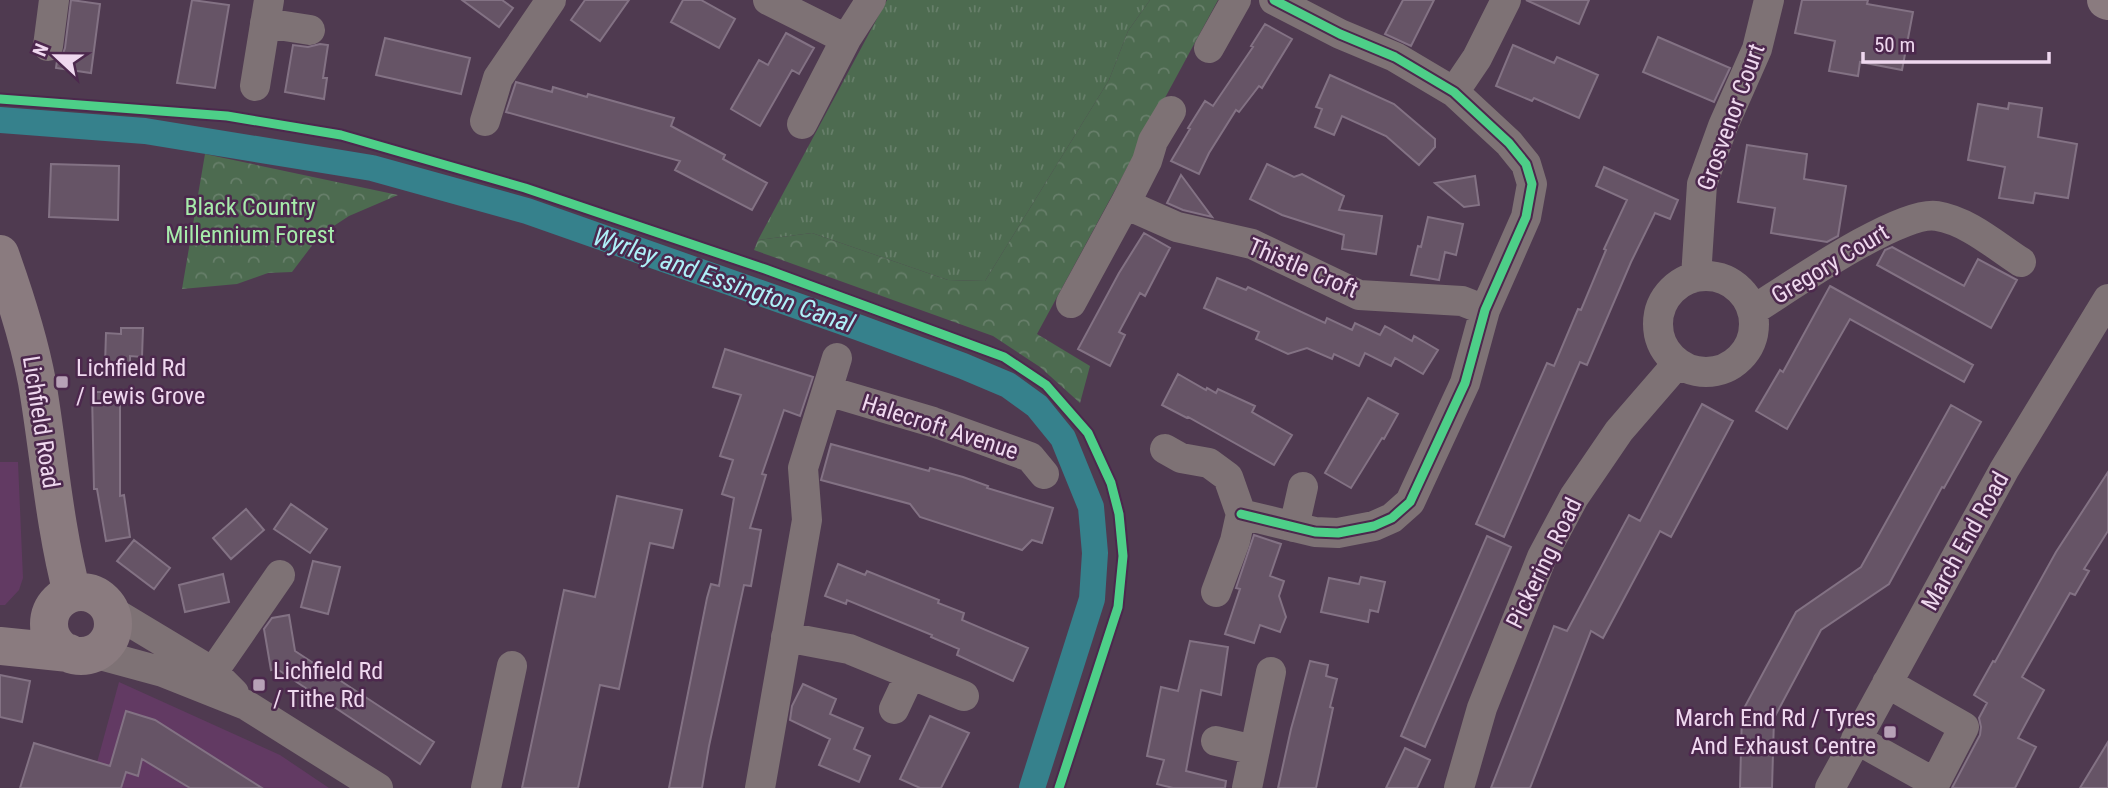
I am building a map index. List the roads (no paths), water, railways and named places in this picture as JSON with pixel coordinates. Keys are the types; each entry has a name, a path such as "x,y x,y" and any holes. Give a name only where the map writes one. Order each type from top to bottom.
{"main road":[{"name":"Lichfield Road","path":"4,275 28,343 37,384 60,545 61,606"},
{"path":"0,628 29,627 61,606 89,593 97,596 110,610 113,620 109,639 81,653 0,646"},
{"path":"61,606 50,627 54,640 81,653"}],"street":[{"path":"48,46 54,0"},
{"path":"485,121 498,78 551,0"},
{"path":"768,0 846,39"},
{"path":"1209,48 1236,0"},
{"path":"1241,514 1315,532 1352,532 1392,518 1410,502 1465,383 1485,310 1526,217 1532,184 1526,164 1509,143 1454,92 1395,57 1340,34 1274,0"},
{"path":"1454,92 1477,58 1506,0"},
{"name":"Grosvenor Court","path":"1696,277 1702,184 1723,125 1757,49 1769,0"},
{"path":"802,124 846,39 871,1"},
{"path":"255,86 267,12 310,30"},
{"path":"1071,303 1125,204 1147,161 1153,141 1171,111"},
{"name":"Thistle Croft","path":"1125,204 1177,227 1252,244 1359,295 1462,301 1485,310"},
{"name":"Gregory Court","path":"1752,311 1891,226 1935,215 1962,223 2021,262"},
{"path":"1696,277 1725,279 1747,298 1752,311 1754,327 1750,344 1741,358 1728,368 1712,373 1696,372 1677,364 1661,344 1658,330 1662,302 1671,290 1696,277"},
{"name":"March End Road","path":"1830,788 2004,470 2108,299"},
{"name":"Halecroft Avenue","path":"760,788 807,520 803,468 837,358"},
{"name":"Pickering Road","path":"1459,788 1482,708 1542,557 1574,497 1619,431 1677,364"},
{"name":"Halecroft Avenue","path":"828,391 933,422 1030,457 1044,474"},
{"path":"1165,449 1181,458 1209,463 1228,477 1241,514 1235,541 1216,592"},
{"path":"1294,527 1303,487"},
{"path":"213,672 280,575"},
{"path":"110,610 213,672 246,705"},
{"path":"786,637 849,649 964,696"},
{"path":"81,653 163,672 246,705 378,788"},
{"path":"486,788 512,666"},
{"path":"1247,788 1271,672"},
{"path":"894,709 910,675"},
{"path":"1856,739 1935,783 1964,727 1886,683"},
{"path":"1216,741 1255,750"}],"waterway":[{"name":"Wyrley and Essington Canal","path":"0,120 145,131 372,168 527,211 860,328 1008,385 1037,406 1063,438 1091,507 1095,553 1092,599 1032,788"}],"place":[{"name":"Lichfield Rd / Lewis Grove","path":"62,382"},
{"name":"Lichfield Rd / Tithe Rd","path":"259,685"},
{"name":"March End Rd / Tyres And Exhaust Centre","path":"1890,732"}],"park label":[{"name":"Black Country Millennium Forest","path":"250,221"}]}
